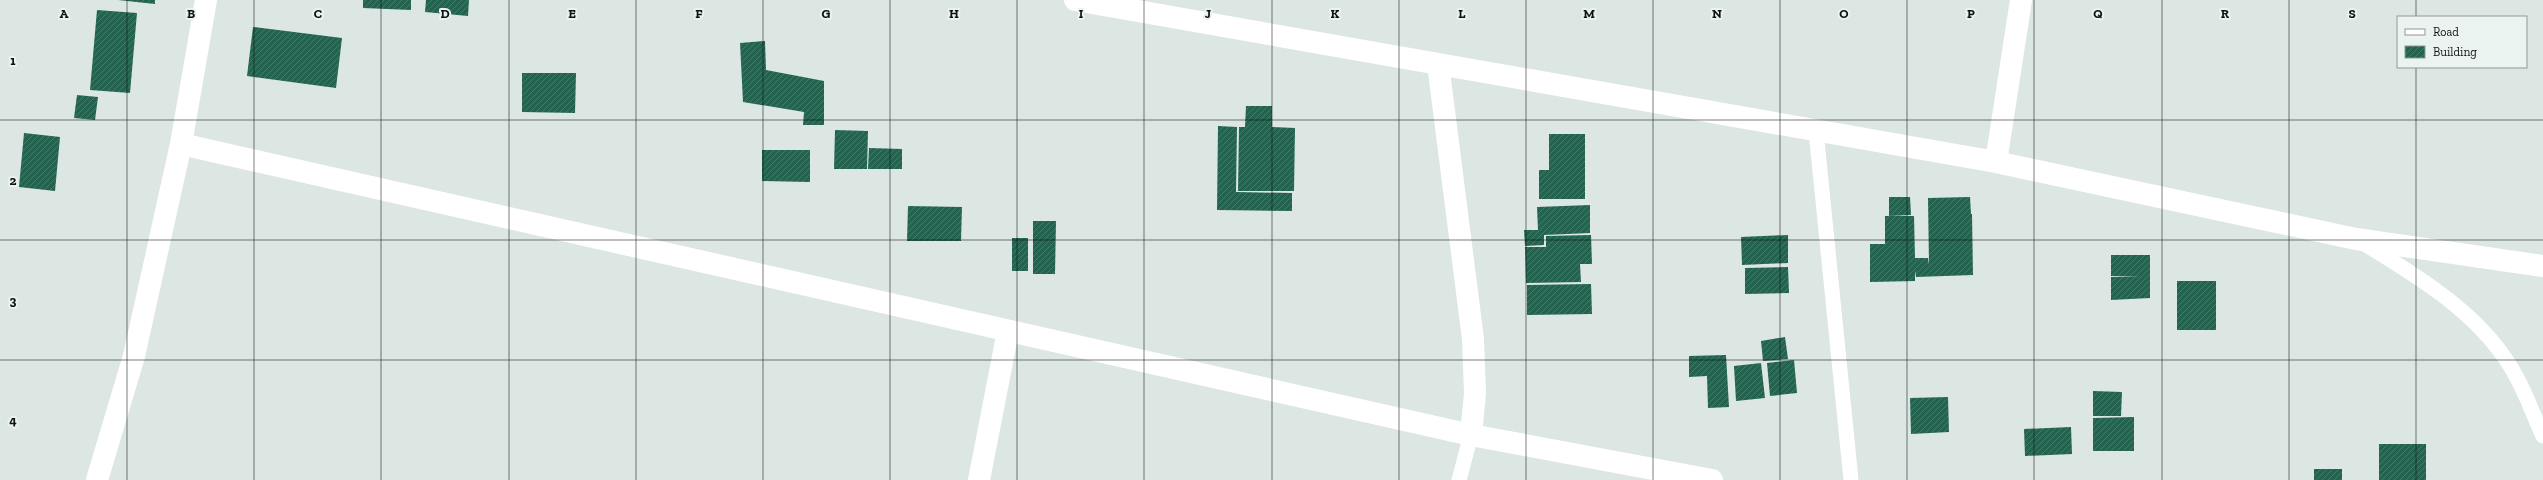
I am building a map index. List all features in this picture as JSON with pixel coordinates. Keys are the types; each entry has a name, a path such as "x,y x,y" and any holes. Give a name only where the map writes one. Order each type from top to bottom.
{"street":[{"path":"97,480 134,356 180,144 206,0"},
{"path":"1075,0 1996,162 2356,239 2543,266"},
{"path":"1996,162 2021,0"},
{"path":"1438,64 1473,339 1475,393 1471,435"},
{"path":"180,144 1471,435 1712,480"},
{"path":"979,480 1008,331"}],"lane":[{"path":"1816,131 1851,480"},
{"path":"2356,239 2425,281 2485,333 2517,377 2543,436"},
{"path":"1459,480 1471,435"}],"building":[{"path":"118,0 155,0 155,4"},
{"path":"363,0 411,0 411,10 363,8"},
{"path":"426,0 469,0 468,16 425,12"},
{"path":"97,10 137,13 130,93 90,90"},
{"path":"253,27 342,38 336,88 247,76"},
{"path":"765,41 766,70 824,81 824,125 803,125 804,112 743,102 740,43"},
{"path":"522,73 576,73 575,113 522,112"},
{"path":"77,95 98,97 95,120 74,118"},
{"path":"1246,106 1272,106 1272,127 1295,128 1294,191 1238,191 1239,127 1245,127"},
{"path":"1218,126 1237,127 1236,192 1292,193 1292,211 1217,210"},
{"path":"835,130 868,131 867,169 834,169"},
{"path":"24,133 60,137 55,191 19,187"},
{"path":"1549,134 1585,134 1585,199 1539,199 1539,170 1549,170"},
{"path":"869,148 902,149 902,169 868,169"},
{"path":"762,150 810,150 810,182 762,181"},
{"path":"1889,197 1910,197 1911,215 1889,216"},
{"path":"1970,197 1971,214 1937,215 1972,214 1973,275 1916,277 1915,270 1915,281 1870,282 1870,244 1885,244 1885,216 1914,216 1915,258 1928,258 1929,265 1928,198"},
{"path":"1590,205 1590,233 1544,235 1544,245 1525,246 1524,230 1538,230 1537,207"},
{"path":"908,206 962,207 961,241 907,241"},
{"path":"1033,221 1056,221 1055,274 1033,274"},
{"path":"1591,235 1592,264 1580,264 1581,282 1526,283 1525,247 1546,247 1546,236"},
{"path":"1788,235 1788,263 1742,265 1741,237"},
{"path":"1012,238 1028,238 1028,271 1012,271"},
{"path":"2111,255 2150,255 2150,298 2111,300 2111,277 2140,277 2111,276"},
{"path":"1788,267 1789,293 1745,294 1745,268"},
{"path":"2177,281 2216,281 2216,330 2177,330"},
{"path":"1591,284 1592,314 1527,315 1527,285"},
{"path":"1785,337 1788,359 1763,361 1761,341"},
{"path":"1726,355 1729,407 1708,408 1707,376 1689,377 1689,356"},
{"path":"1794,360 1797,393 1770,396 1767,363"},
{"path":"1761,363 1765,398 1736,401 1734,366"},
{"path":"2093,391 2122,392 2121,416 2093,416"},
{"path":"1948,397 1949,432 1911,434 1910,398"},
{"path":"2134,417 2134,451 2093,451 2093,418"},
{"path":"2071,427 2072,454 2025,456 2024,429"},
{"path":"2379,444 2426,444 2426,480 2379,480"},
{"path":"2314,469 2342,469 2342,480 2314,480"}]}
